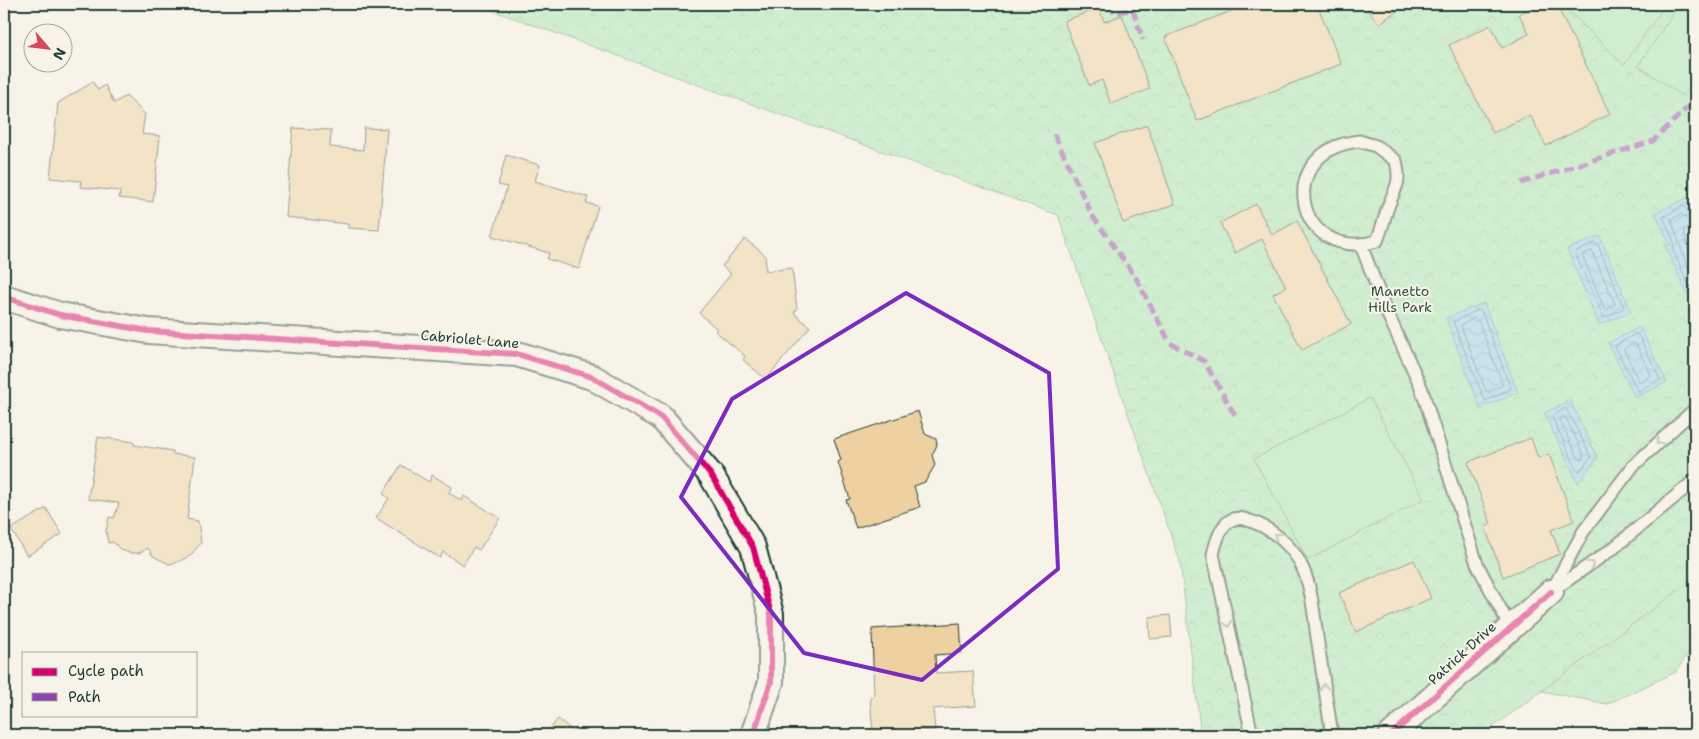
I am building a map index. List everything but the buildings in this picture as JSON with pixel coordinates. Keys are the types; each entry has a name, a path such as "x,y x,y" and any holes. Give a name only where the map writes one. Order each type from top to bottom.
{"street":[{"name":"Cabriolet Lane","path":"4,297 60,315 148,331 517,354 592,377 661,417 712,474 753,547 771,614 770,682 753,735"},
{"name":"Patrick Drive","path":"1391,735 1551,592"}],"lane":[{"path":"1359,141 1376,146 1391,155 1396,161 1399,174 1397,191 1388,207 1377,241 1361,245 1344,244 1328,238 1315,226 1306,211 1304,194 1306,177 1314,162 1327,150 1343,143 1359,141"},
{"path":"1361,245 1385,308 1420,387 1477,564 1510,627"},
{"path":"1551,592 1583,532 1633,466 1695,409"},
{"path":"1551,592 1615,547 1695,480"},
{"path":"1252,735 1213,554 1219,532 1230,520 1240,518 1256,522 1277,535 1291,549 1303,569 1312,600 1332,735"}],"highlighted area":[{"path":"906,293 1049,373 1058,569 922,680 804,653 681,497 732,399"}],"green space":[{"name":"Manetto Hills Park","path":"475,4 1695,4 1695,578 1482,735 1201,735 1180,561 1058,215"},
{"path":"1570,4 1666,4 1624,65 1566,8"},
{"path":"1680,4 1695,4 1695,77 1683,96 1638,66"},
{"path":"1370,398 1424,499 1308,560 1254,459"},
{"path":"1695,564 1695,643 1676,672 1607,704 1542,691"}],"water":[{"path":"1687,198 1695,215 1695,312 1665,245 1670,245 1655,213"},
{"path":"1600,236 1631,312 1599,325 1567,249"},
{"path":"1484,303 1518,393 1480,408 1446,318"},
{"path":"1640,327 1667,382 1635,398 1608,343"},
{"path":"1570,400 1598,458 1578,483 1544,413"}],"marked path":[{"path":"1108,4 1114,13 1133,10 1143,40"},
{"path":"1521,183 1653,141 1695,100"},
{"path":"1054,134 1092,215 1136,278 1170,343 1204,361 1236,417"}],"cycle path":[{"path":"4,297 60,315 148,331 517,354 592,377 661,417 711,475 753,547 771,614 771,682 753,735"},
{"path":"1391,735 1551,592"}]}
